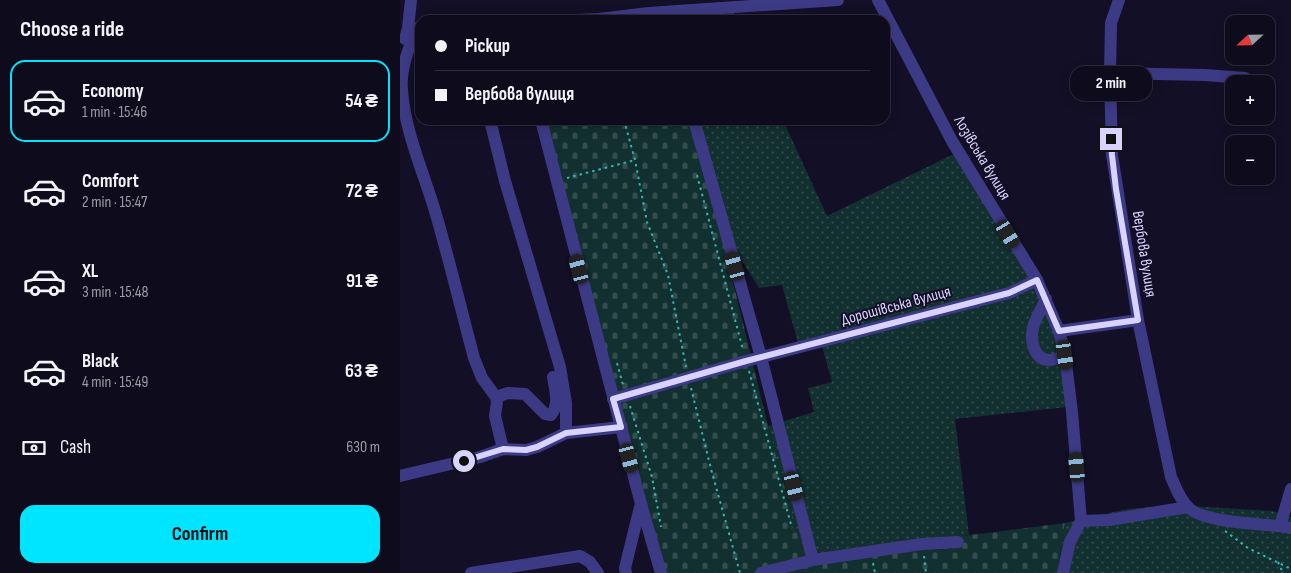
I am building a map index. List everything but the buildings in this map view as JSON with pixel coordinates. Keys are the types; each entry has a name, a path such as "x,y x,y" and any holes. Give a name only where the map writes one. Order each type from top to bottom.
{"street":[{"path":"411,0 415,28 409,47 402,88 412,146 435,211 474,358 482,378 496,398 495,416 503,449"},
{"path":"632,15 838,0"},
{"name":"Лозівська вулиця","path":"878,0 886,15"},
{"name":"Вербова вулиця","path":"1119,0 1111,23 1112,155 1138,320 1171,477 1188,507"},
{"name":"Лозівська вулиця","path":"890,23 952,141 1037,280 1059,331 1065,355 1072,412 1081,521"},
{"path":"400,54 415,28"},
{"path":"1110,72 1225,76"},
{"path":"491,125 505,181 560,367 566,403 566,433"},
{"path":"542,125 613,399 661,573"},
{"path":"695,125 761,357 813,560"},
{"name":"Дорошівська вулиця","path":"613,399 761,357 1000,296 1037,280"},
{"path":"1046,299 1033,326 1033,345 1042,358 1050,360 1065,355"},
{"path":"1059,331 1138,320"},
{"path":"496,398 508,393 525,394 545,414 551,415 555,410 557,400 553,376"},
{"path":"400,476 480,457 503,449 526,450 537,447 566,433 621,427"},
{"path":"1063,573 1070,542 1081,521 1109,520 1188,507 1197,514 1214,518 1285,527 1291,489"},
{"path":"626,573 625,568 641,504"},
{"path":"761,573 813,560 922,544 958,542"},
{"path":"471,573 580,556 590,562 598,573"}],"path":[{"path":"625,125 635,160 647,222 668,275 689,378 711,469 740,573"},
{"path":"567,178 635,160"},
{"path":"696,174 794,534"},
{"path":"1214,518 1230,537 1291,569"},
{"path":"922,544 926,573"},
{"path":"1278,562 1283,573"}],"green space":[{"path":"733,10 735,15 660,15 659,13"},
{"path":"545,125 690,125 727,257 768,426 805,559 921,541 1065,523 1058,573 664,573"},
{"path":"691,125 785,125 827,216 960,151 1060,325 1068,407 955,419 969,535 805,559 768,426 814,412 808,388 832,382 822,346 800,350 782,285 759,288 738,254"},
{"path":"1173,505 1272,511 1291,517 1291,573 1058,573 1065,523 1127,509"}],"route":[{"path":"464,461 503,449 526,450 537,447 566,433 621,427 613,399 746,361 1009,293 1037,280 1059,331 1138,320 1116,189 1111,139"}]}
